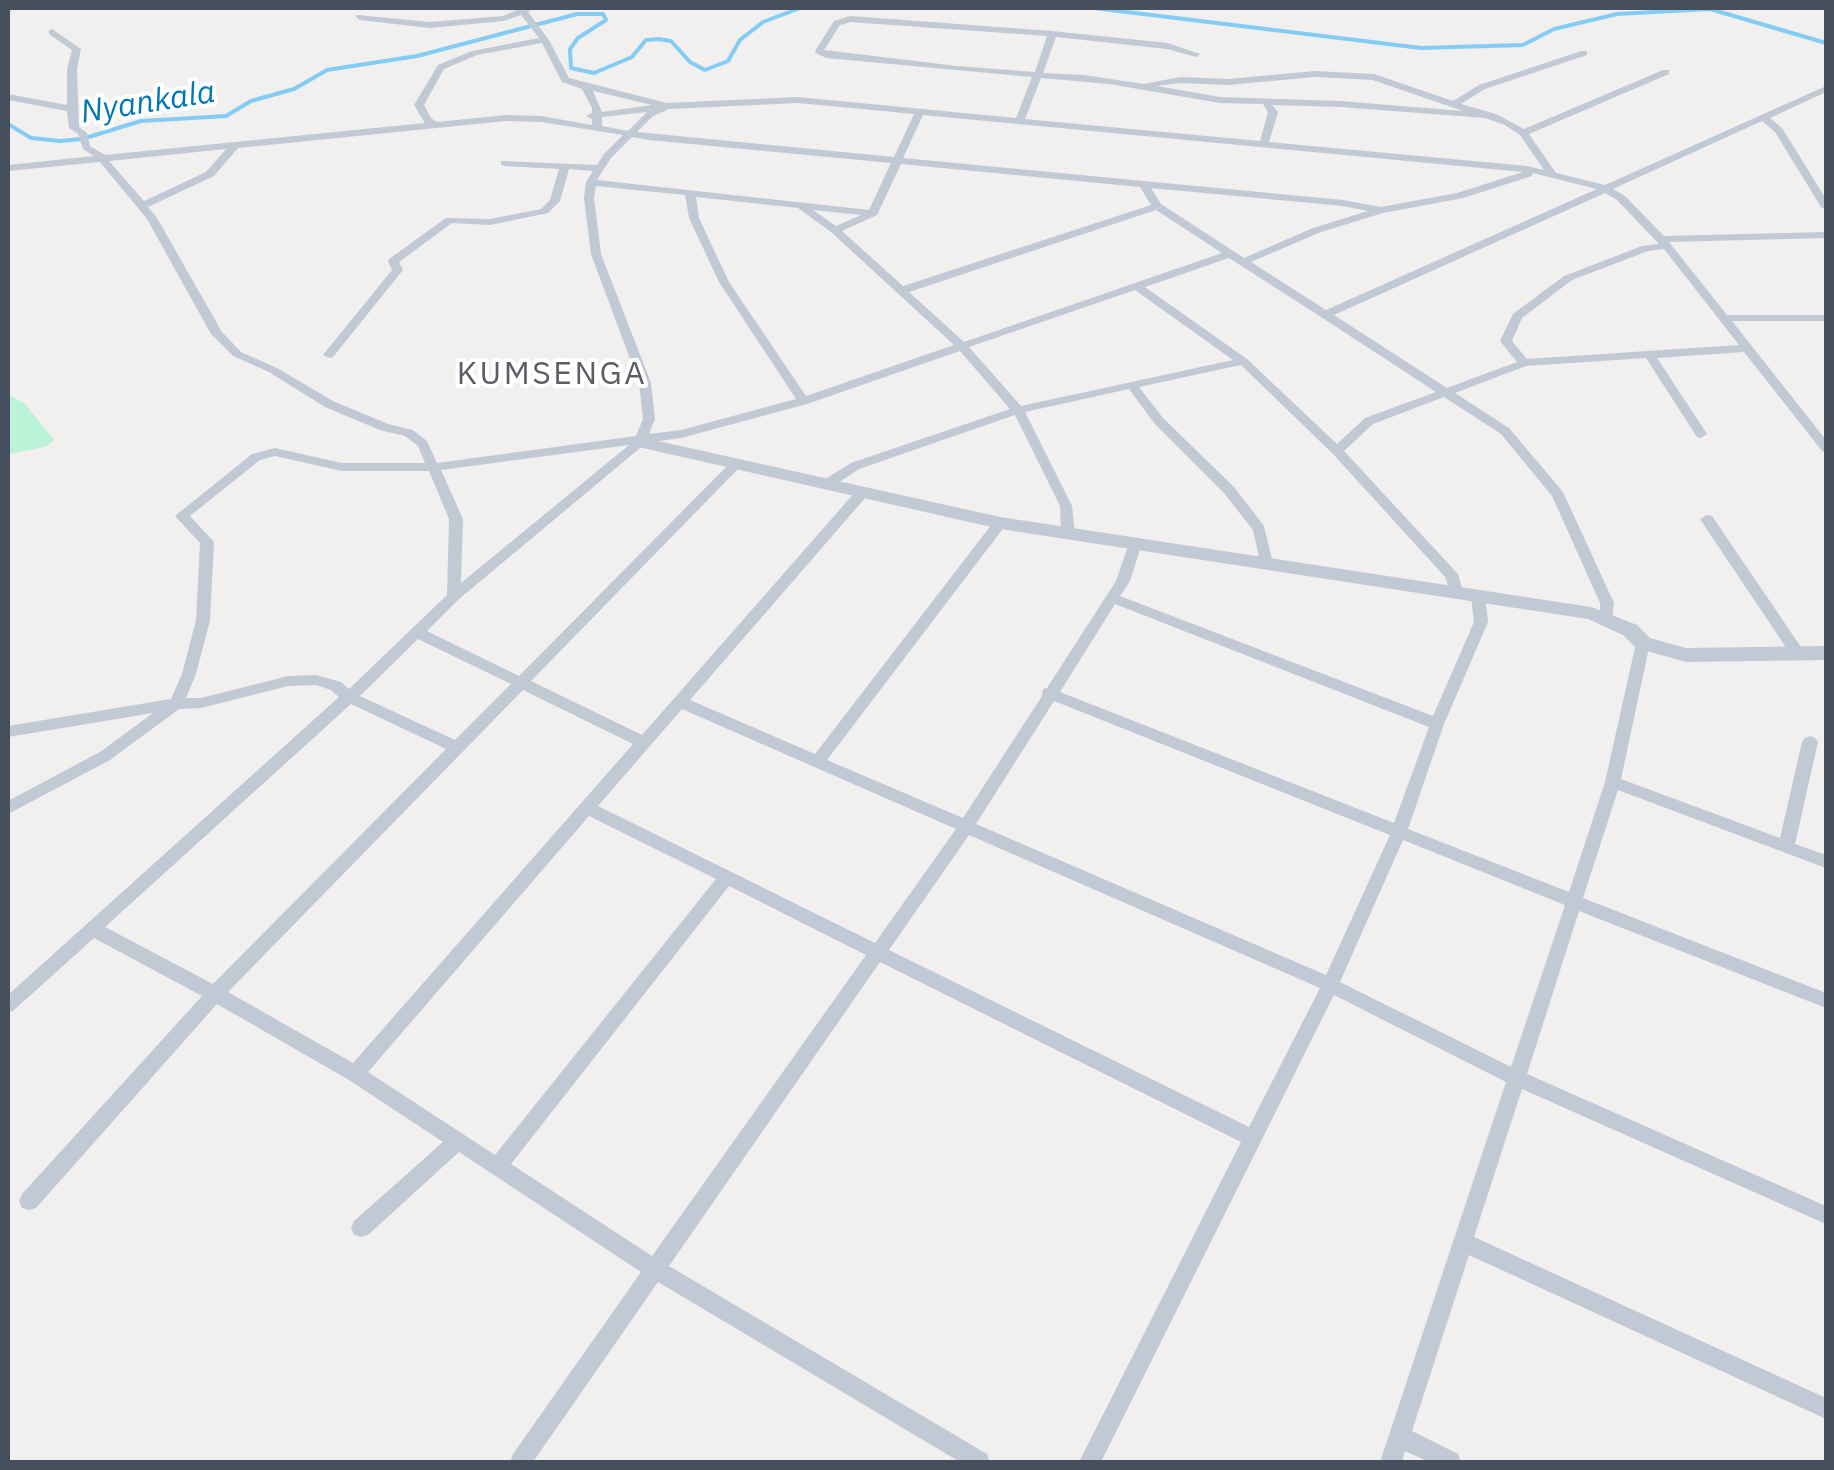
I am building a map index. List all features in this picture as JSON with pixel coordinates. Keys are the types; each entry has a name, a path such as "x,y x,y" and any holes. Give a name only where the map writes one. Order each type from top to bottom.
{"street":[{"path":"360,17 430,25 504,18 524,8 565,80 666,106"},
{"path":"1196,54 1168,46 1052,34 850,19 837,22 820,51 845,57 1145,86 1182,96 1493,116"},
{"path":"52,32 77,48 72,69 74,128 142,206 217,334 238,354 273,370 328,404 384,428 409,433 423,444 456,519 454,596"},
{"path":"1020,120 1052,34"},
{"path":"436,126 427,120 419,105 441,67 475,53 545,40"},
{"path":"1456,103 1482,88 1584,54"},
{"path":"1522,133 1666,72"},
{"path":"1145,86 1180,80 1374,77 1493,116 1522,133 1550,173"},
{"path":"586,88 597,121 628,134 1343,202 1381,210"},
{"path":"1325,315 1826,89"},
{"path":"8,97 72,109"},
{"path":"8,168 436,126 542,119 597,121 666,106 798,100 1528,169 1602,187 1621,198 1664,243 1826,448"},
{"path":"1264,144 1273,112 1266,102"},
{"path":"8,1005 349,697 454,596 640,442 649,419 645,383 596,254 591,182 598,168 628,134 650,114 666,106"},
{"path":"835,230 873,212 920,111"},
{"path":"1763,118 1779,130 1826,207"},
{"path":"142,206 210,174 236,144"},
{"path":"504,163 598,168"},
{"path":"329,355 398,270 393,260 450,220 490,222 544,211 555,202 566,168"},
{"path":"1244,261 1317,230 1381,210 1460,196 1528,174 1528,169"},
{"path":"1808,180 1826,180"},
{"path":"591,182 873,212"},
{"path":"1145,186 1157,206 1504,431 1558,495 1607,603 1607,618"},
{"path":"690,194 694,218 724,282 803,401"},
{"path":"694,218 704,207 726,197"},
{"path":"900,292 1157,206"},
{"path":"803,207 835,230 961,346 1018,410 1066,506 1068,533"},
{"path":"1524,363 1506,340 1518,316 1568,278 1664,243 1826,234"},
{"path":"8,808 104,756 176,704 189,674 203,620 207,542 182,516 256,458 274,452 342,467 435,467 640,442 803,401 1232,253"},
{"path":"1135,285 1243,362 1336,451 1453,577 1456,592"},
{"path":"1723,318 1826,318"},
{"path":"1336,451 1368,421 1524,363 1747,348"},
{"path":"1648,353 1700,434"},
{"path":"827,484 855,466 1018,410 1243,362"},
{"path":"1131,384 1159,421 1228,490 1259,529 1266,563"},
{"path":"640,442 1000,524 1607,618 1644,643 1686,655 1826,653"},
{"path":"30,1201 215,994 734,466"},
{"path":"355,1074 861,494"},
{"path":"1707,519 1798,654"},
{"path":"817,762 1000,524"},
{"path":"521,1462 965,828 1048,693 1123,582 1134,543"},
{"path":"1090,1462 1330,985 1399,832 1437,724 1481,622 1478,596"},
{"path":"1112,598 1437,724"},
{"path":"417,632 644,743"},
{"path":"1391,1462 1613,782 1644,643"},
{"path":"8,731 176,704 201,704 288,681 316,680 336,686 349,697 456,746"},
{"path":"1048,693 1826,1001"},
{"path":"680,702 1330,985 1514,1078 1826,1214"},
{"path":"1786,846 1810,742"},
{"path":"1613,782 1826,862"},
{"path":"586,808 1253,1139"},
{"path":"497,1167 726,877"},
{"path":"91,928 355,1074 656,1269 979,1462"},
{"path":"361,1228 457,1140"},
{"path":"1463,1242 1826,1409"},
{"path":"1400,1436 1450,1462"}],"green space":[{"path":"8,394 25,404 54,440 45,447 8,454"}],"waterway":[{"name":"Nyankala","path":"8,124 31,138 60,141 82,139 141,121 226,116 251,101 294,89 327,70 417,56 577,14 603,14 606,20 578,38 570,49 571,68 594,73 632,57 646,40 659,39 671,41 690,62 705,70 728,61 740,40 763,22 800,8"},
{"name":"Nyankala","path":"1094,8 1421,48 1523,45 1554,29 1617,14 1710,9 1826,43"}],"district":[{"name":"KUMSENGA","path":"552,375"}]}
